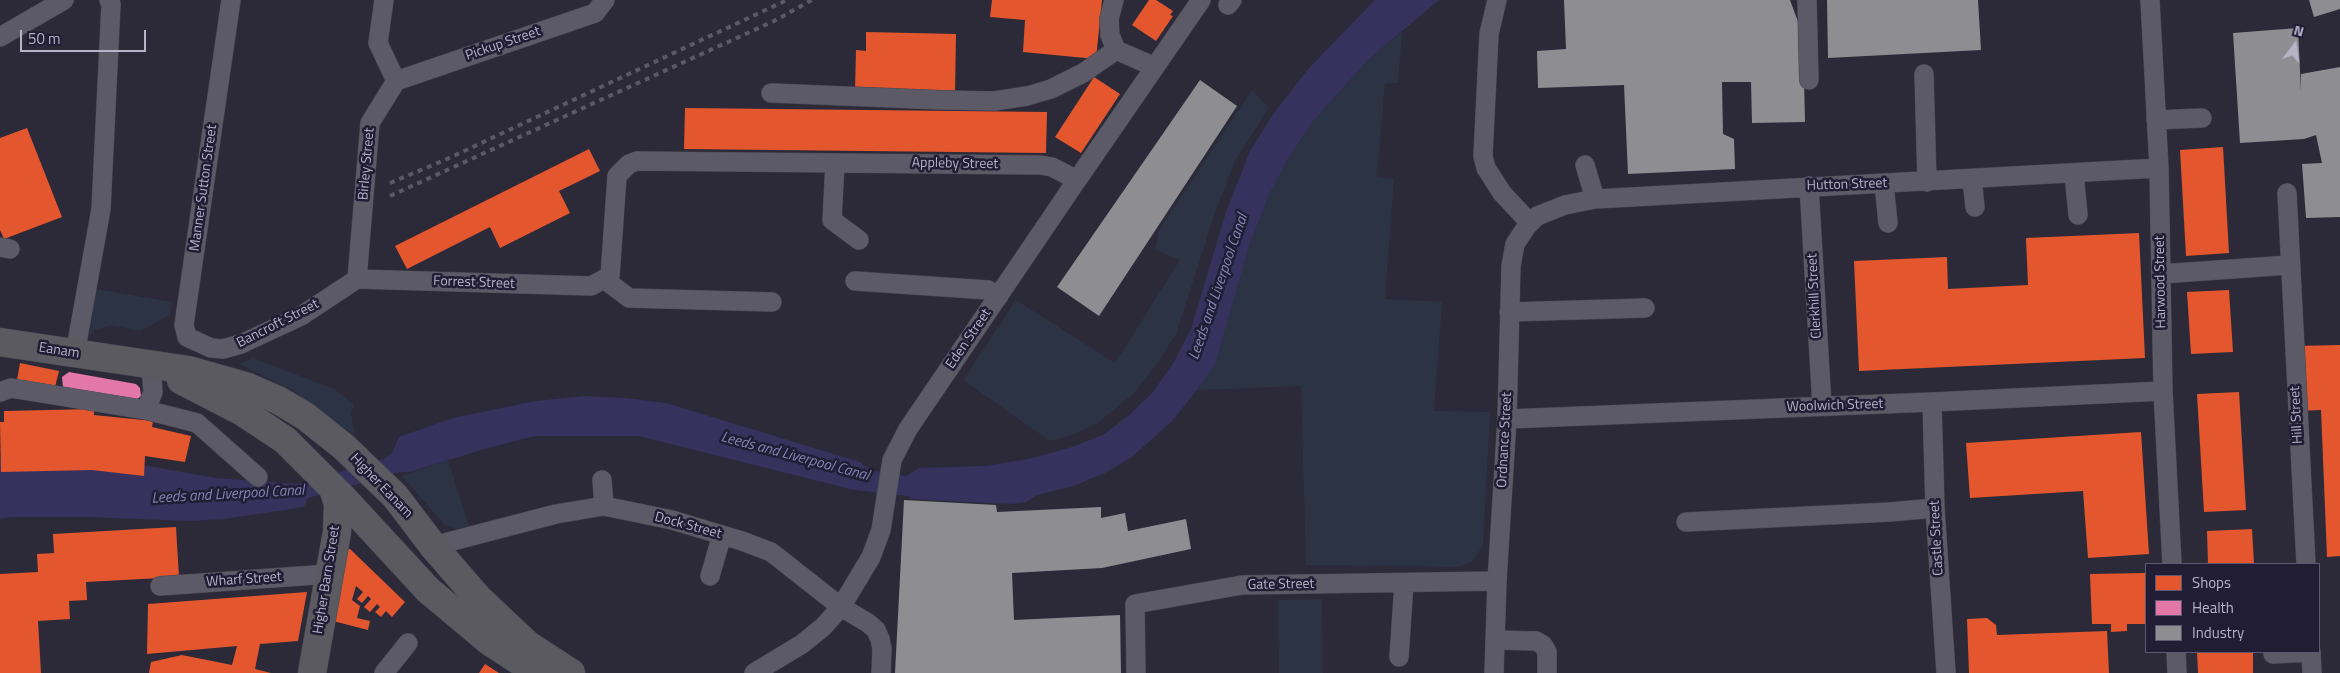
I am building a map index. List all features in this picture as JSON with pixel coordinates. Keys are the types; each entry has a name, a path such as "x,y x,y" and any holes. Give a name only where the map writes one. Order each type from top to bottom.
{"highway":[{"name":"Eanam","path":"0,342 117,360"},
{"name":"Higher Eanam","path":"117,360 151,364 215,376 278,400 306,416 344,447 395,496 433,546 478,598 528,645 571,673"},
{"name":"Higher Eanam","path":"151,364 263,424 285,440 308,463 337,514 365,523 428,590 488,641 538,673"},
{"path":"337,514 345,535 365,523 388,518 416,522"},
{"name":"Higher Barn Street","path":"312,673 337,514"}],"street":[{"path":"0,37 64,0"},
{"path":"76,354 101,209 111,4 109,0"},
{"path":"226,0 231,0"},
{"name":"Manner Sutton Street","path":"223,349 198,344 187,337 184,325 231,0"},
{"path":"384,0 378,43 396,81"},
{"name":"Pickup Street","path":"396,81 595,13 605,0"},
{"path":"1114,0 1109,19 1110,35 1116,50 1155,67"},
{"path":"1077,180 1200,0"},
{"path":"1497,0 1489,34 1483,156 1486,168 1502,193 1534,219"},
{"path":"1807,0 1808,80"},
{"name":"Harwood Street","path":"2150,0 2159,168 2163,391 2172,563"},
{"path":"771,93 942,100 1002,100 1027,96 1051,89 1083,73 1116,50"},
{"path":"1924,74 1927,182"},
{"name":"Birley Street","path":"357,280 370,123 396,81"},
{"path":"2156,120 2202,118"},
{"name":"Appleby Street","path":"597,283 610,276 617,176 629,164 637,161 1040,165 1052,167 1077,180"},
{"path":"835,163 832,220 859,240"},
{"path":"1585,165 1595,198"},
{"name":"Hutton Street","path":"1534,219 1557,208 1595,198 1808,186 1927,182 2159,168"},
{"path":"2074,173 2078,215"},
{"path":"1972,179 1975,208"},
{"name":"Eden Street","path":"841,607 871,557 881,530 892,460 908,429 1077,180"},
{"path":"1884,184 1888,223"},
{"name":"Clerkhill Street","path":"1808,186 1822,406"},
{"name":"Hill Street","path":"2286,192 2306,563"},
{"name":"Ordnance Street","path":"1494,673 1497,581 1507,419 1512,253 1520,236 1534,219"},
{"path":"2161,274 2289,265"},
{"name":"Bancroft Street","path":"223,349 241,344 301,316 357,280"},
{"name":"Forrest Street","path":"357,280 597,283"},
{"path":"855,281 988,290 999,296"},
{"path":"597,283 629,298 772,302"},
{"path":"1509,312 1645,308"},
{"path":"146,410 153,392 151,364"},
{"path":"0,392 11,388 146,410 197,423 258,477"},
{"name":"Woolwich Street","path":"1507,419 2163,391"},
{"name":"Castle Street","path":"1932,402 1935,508 1946,673"},
{"path":"602,480 604,506"},
{"name":"Dock Street","path":"433,546 556,514 604,506 672,520 771,552 841,607 868,623 876,630 882,649 881,673"},
{"path":"1686,522 1935,508"},
{"path":"710,576 722,535"},
{"name":"Wharf Street","path":"160,586 329,574"},
{"name":"Gate Street","path":"1136,673 1135,604 1242,585 1497,581"},
{"path":"1399,657 1404,583"},
{"path":"754,673 802,644 823,627 841,607"},
{"path":"1495,640 1536,641 1543,645 1547,652 1547,673"},
{"path":"384,673 408,643"},
{"path":"2176,653 2177,673"},
{"path":"2273,654 2292,653"},
{"path":"2311,653 2312,673"}],"shaded area":[{"path":"1402,32 1398,83 1385,84 1377,177 1394,178 1385,299 1442,302 1434,411 1490,412 1483,545 1472,562 1458,567 1306,565 1301,386 1197,390 1215,364 1250,244 1269,195 1288,159 1314,120 1369,59"},
{"path":"1252,90 1269,108 1235,161 1216,210 1176,334 1157,364 1134,393 1098,423 1075,434 1050,441 963,380 1016,300 1115,363 1180,260 1155,250 1159,230"},
{"path":"96,289 172,302 170,315 140,331 111,325 95,330 89,337"},
{"path":"253,358 334,389 354,405 351,413 355,436 292,390 239,364"},
{"path":"448,460 469,526 459,529 445,525 402,476"},
{"path":"1322,599 1323,673 1279,673 1278,600"}],"water":[{"name":"Leeds and Liverpool Canal","path":"1375,0 1439,0 1369,59 1314,120 1288,159 1269,195 1250,244 1215,365 1193,395 1172,421 1132,457 1105,473 1073,486 1037,495 1026,502 1011,504 912,499 907,496 854,490 639,436 534,436 409,472 400,472 308,498 304,507 224,519 190,521 89,517 12,517 0,519 0,459 67,456 142,465 216,478 297,484 384,459 392,453 399,437 453,418 536,401 585,396 666,403 860,462 870,470 906,476 919,468 986,466 1033,458 1072,447 1103,435 1128,416 1153,392 1174,362 1191,329 1226,212 1250,151 1274,113 1309,68"}],"building: Shops":[{"path":"992,0 1102,0 1096,59 1023,52 1025,20 990,17"},
{"path":"1149,0 1156,0 1173,11 1170,15 1173,16 1156,41 1132,25"},
{"path":"866,32 956,34 955,93 855,91 856,50 866,51"},
{"path":"1094,77 1120,94 1081,153 1055,137"},
{"path":"685,108 1047,112 1046,153 684,149"},
{"path":"27,128 62,217 4,239 0,230 0,138"},
{"path":"2223,147 2229,253 2186,256 2180,150"},
{"path":"589,149 600,171 559,191 570,213 500,248 490,227 407,269 395,246"},
{"path":"2139,233 2145,358 1859,371 1854,261 1947,257 1948,289 2028,285 2026,238"},
{"path":"2229,290 2233,352 2191,354 2187,292"},
{"path":"2340,345 2340,556 2327,557 2321,410 2298,411 2296,346"},
{"path":"20,363 59,371 55,387 17,380"},
{"path":"2239,392 2246,510 2204,512 2197,394"},
{"path":"94,409 94,415 153,421 152,427 191,436 185,462 145,456 144,476 92,470 1,472 0,422 4,422 4,411"},
{"path":"2141,432 2149,554 2088,558 2083,491 1970,498 1966,443"},
{"path":"176,527 179,577 86,582 87,600 69,601 70,619 38,621 41,673 0,673 0,574 38,572 37,554 54,553 53,534"},
{"path":"2252,529 2254,563 2208,563 2207,531"},
{"path":"350,549 405,602 392,617 386,611 381,617 375,612 380,607 377,604 370,612 364,607 371,599 368,596 362,603 357,599 363,592 356,586 352,600 360,606 357,618 370,621 368,630 333,621 345,550"},
{"path":"2145,573 2145,624 2127,624 2127,631 2111,632 2111,624 2092,624 2090,574"},
{"path":"307,592 298,641 260,644 255,669 271,673 149,673 151,662 182,655 232,665 237,646 147,654 148,604"},
{"path":"1987,618 1996,625 1997,635 2107,631 2109,673 1969,673 1967,619"},
{"path":"2197,653 2253,653 2253,673 2198,673"},
{"path":"485,664 499,673 479,673"}],"building: Health":[{"path":"69,372 136,384 140,388 141,396 134,402 63,388 62,377"}],"building: Industry":[{"path":"1564,0 1790,0 1803,35 1805,122 1752,123 1751,82 1722,82 1723,134 1734,139 1735,169 1628,174 1624,85 1538,88 1537,51 1566,49"},
{"path":"1827,0 1978,0 1981,50 1828,58"},
{"path":"2309,0 2340,0 2340,9 2314,17"},
{"path":"2298,28 2301,92 2301,74 2340,67 2340,217 2306,218 2302,164 2322,163 2316,135 2304,139 2240,143 2233,33"},
{"path":"1200,80 1237,106 1099,316 1057,287"},
{"path":"904,500 996,505 997,512 1101,507 1101,518 1125,513 1128,531 1186,519 1191,549 1102,568 1012,573 1014,620 1120,615 1121,673 895,673"}],"railway":[{"path":"390,183 447,159 787,0"},
{"path":"390,196 774,21 812,0"}]}
